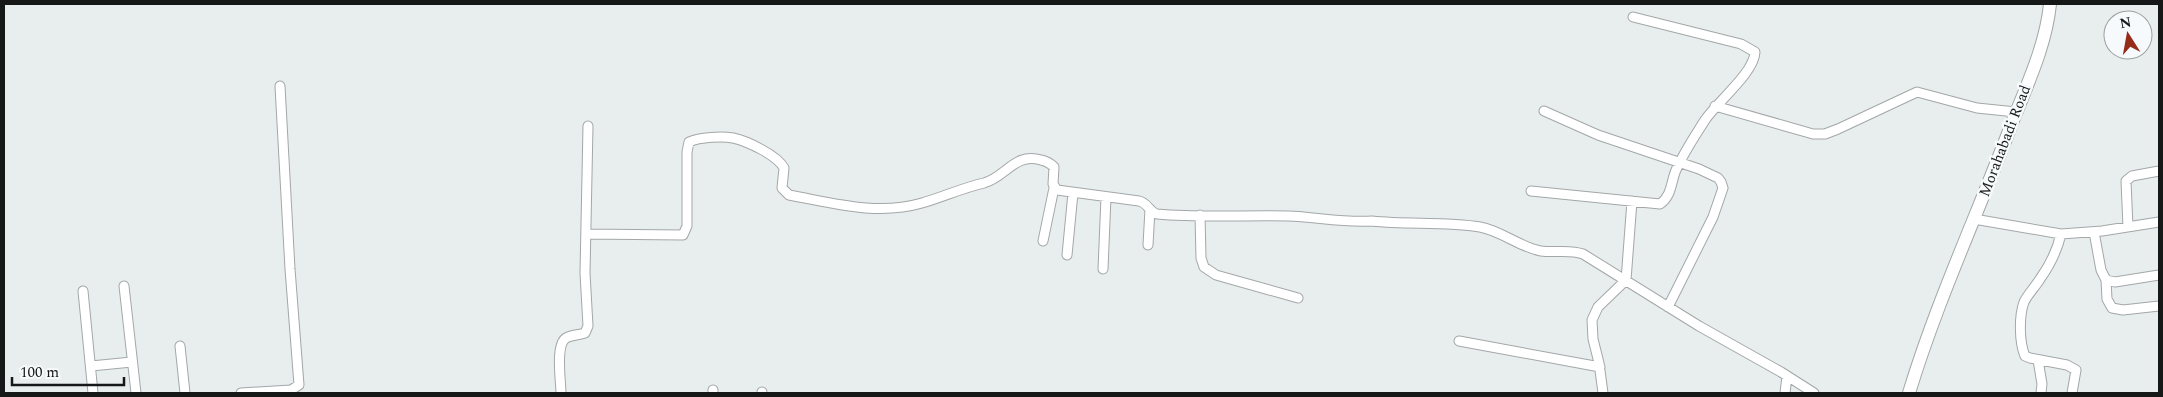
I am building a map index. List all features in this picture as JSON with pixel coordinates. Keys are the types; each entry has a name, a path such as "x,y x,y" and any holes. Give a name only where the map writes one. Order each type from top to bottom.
{"main road":[{"name":"Morahabadi Road","path":"1909,393 1950,275 2016,112 2042,40 2050,4"}],"street":[{"path":"1531,191 1656,204 1664,201 1680,162 1715,106 1749,69 1755,58 1755,52 1740,44 1633,18"},
{"path":"241,393 291,390 296,389 299,385 289,259 280,86"},
{"path":"1715,106 1813,134 1825,134 1845,126 1917,92 1977,108 2016,112"},
{"path":"1544,111 1598,135 1680,162 1718,178 1722,188 1706,233 1668,306"},
{"path":"561,391 560,360 562,343 566,338 588,330 585,273 588,126"},
{"path":"586,234 683,235 687,226 687,152 689,142 698,139 736,138 773,155 784,168 782,185 785,194 869,209 890,209 922,203 991,180 1017,160 1033,157 1052,164 1055,171 1054,188 1043,241"},
{"path":"2128,227 2126,181 2132,176 2159,171"},
{"path":"1054,188 1073,193 1144,202 1157,214 1288,216 1326,218 1352,223 1372,221 1478,226 1501,233 1528,247 1542,251 1568,250 1583,254 1814,393"},
{"path":"1067,255 1073,193"},
{"path":"1103,269 1106,197"},
{"path":"1603,393 1600,367 1593,339 1592,320 1598,307 1626,280 1632,201"},
{"path":"1148,244 1150,209"},
{"path":"1200,215 1201,258 1208,271 1216,275 1298,298"},
{"path":"1974,218 2061,234 2094,232 2159,222"},
{"path":"2094,232 2106,280 2107,299 2112,308 2123,310 2159,306"},
{"path":"2061,234 2056,251 2026,298 2022,309 2021,330 2025,356 2067,365 2076,370 2072,393"},
{"path":"2106,280 2115,282 2159,275"},
{"path":"124,286 136,393"},
{"path":"83,291 93,393"},
{"path":"1459,342 1600,367"},
{"path":"180,346 185,393"},
{"path":"2038,360 2042,384 2041,393"},
{"path":"91,366 132,362"},
{"path":"1784,374 1785,393"}]}
